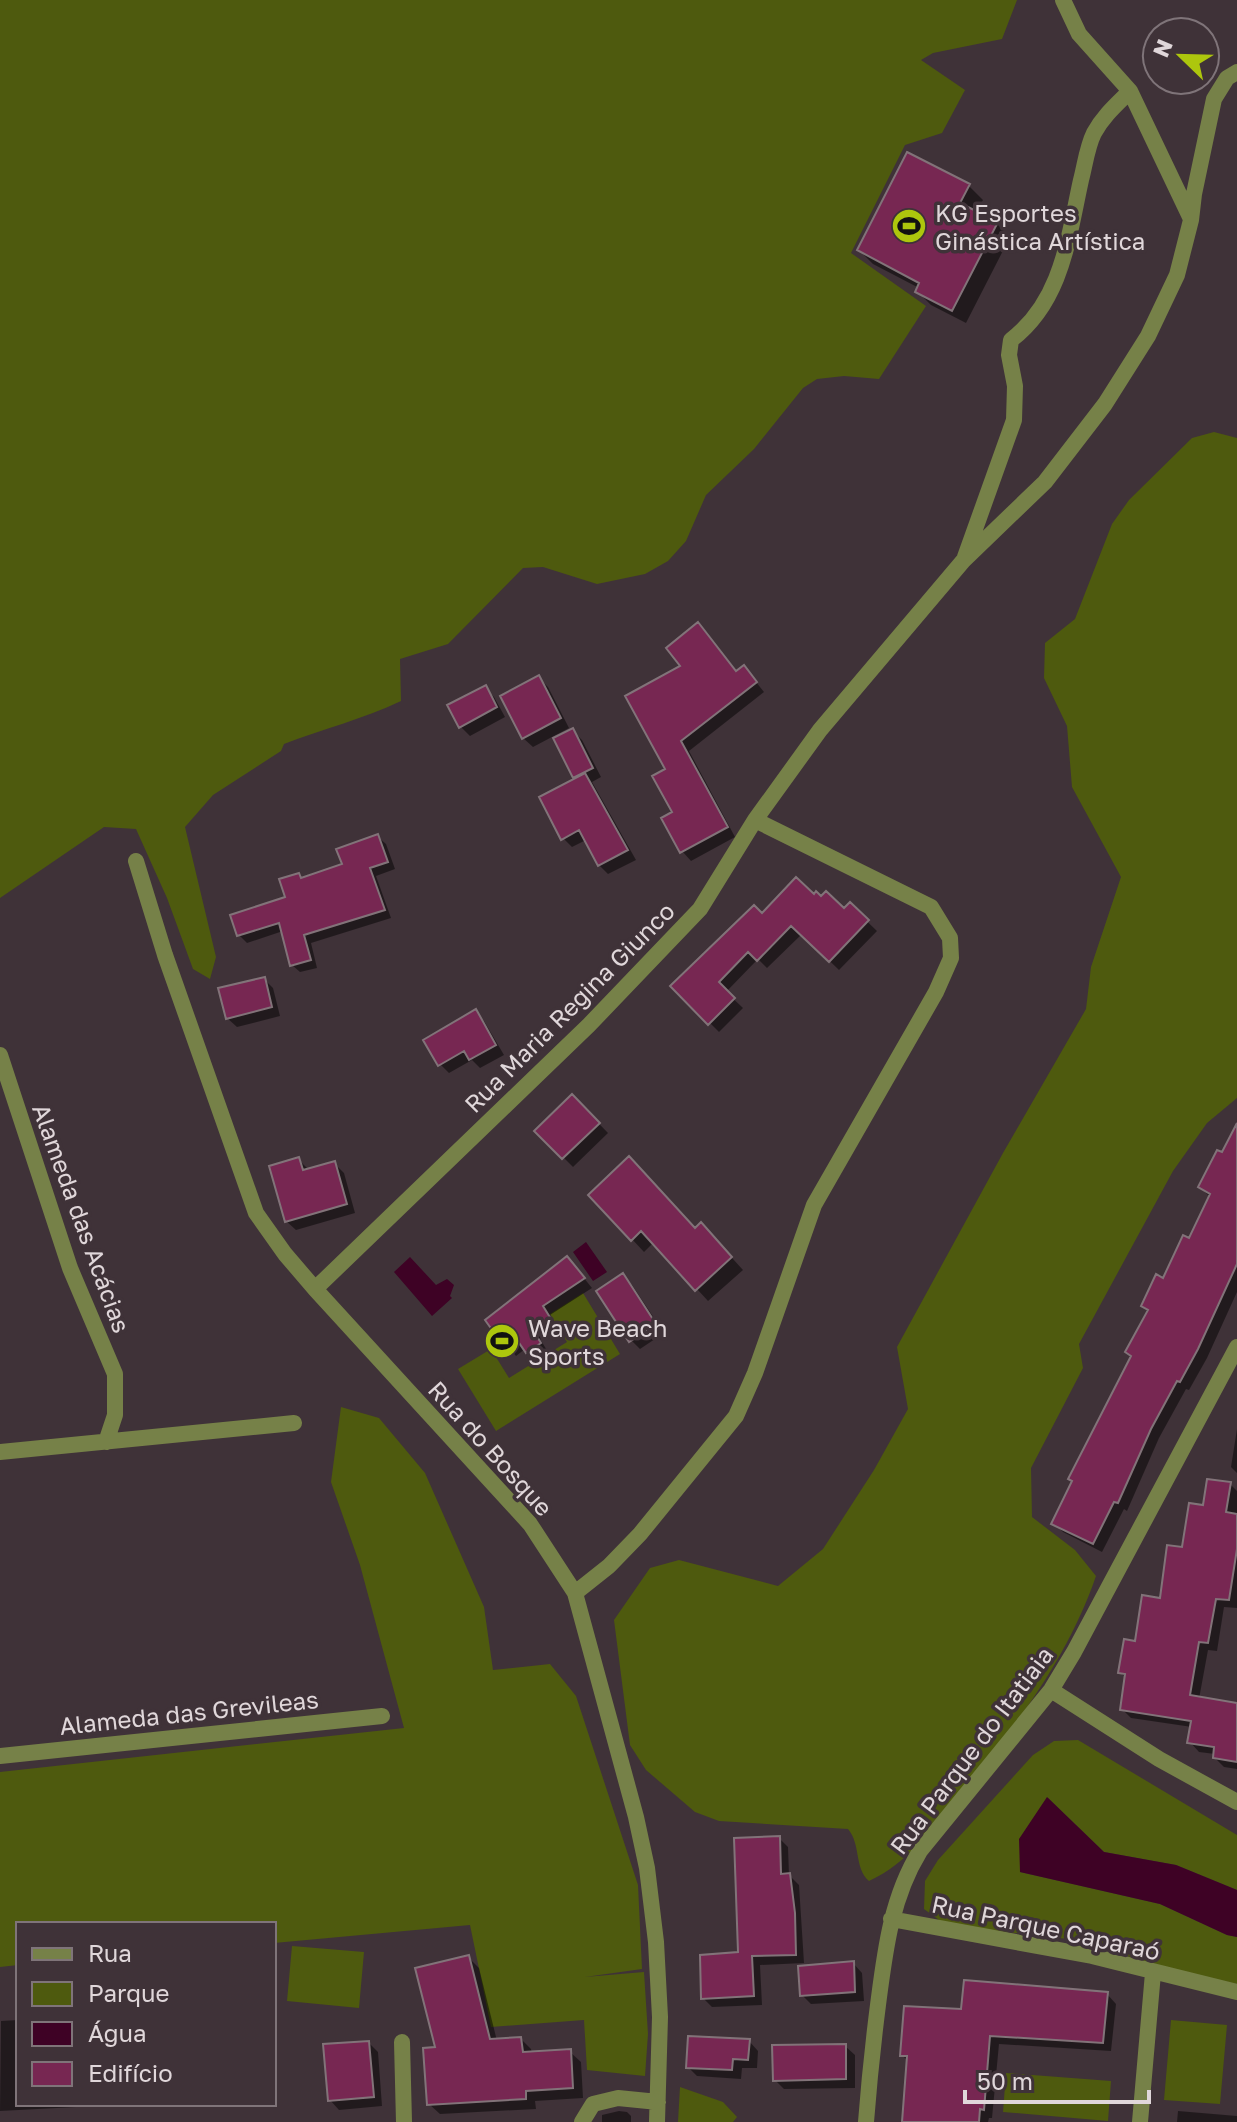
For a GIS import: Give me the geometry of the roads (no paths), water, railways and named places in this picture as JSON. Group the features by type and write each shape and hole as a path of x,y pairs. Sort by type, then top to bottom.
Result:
{"street":[{"path":"1063,0 1079,34 1130,91 1191,220"},
{"path":"963,561 1045,482 1105,404 1148,336 1177,275 1214,99 1227,78 1237,72"},
{"path":"963,561 1014,420 1015,386 1009,355 1011,340 1029,326 1052,293 1093,134 1130,91"},
{"name":"Rua Maria Regina Giunco","path":"315,1289 646,968 700,909 755,820 820,730 963,561"},
{"path":"575,1593 609,1566 640,1534 736,1416 755,1373 814,1205 936,992 951,958 950,938 931,907 755,820"},
{"name":"Rua do Bosque","path":"136,861 165,955 256,1213 315,1289 530,1524 575,1593 647,1868 656,1942 660,2017 657,2122"},
{"name":"Alameda das Acácias","path":"0,1055 70,1268 115,1374 115,1415 106,1442"},
{"name":"Rua Parque do Itatiaia","path":"866,2122 880,1988 891,1919 909,1869 920,1851 1051,1690 1237,1347"},
{"path":"0,1452 294,1423"},
{"path":"1051,1690 1159,1759 1237,1802"},
{"name":"Alameda das Grevileas","path":"0,1756 382,1716"},
{"name":"Rua Parque Caparaó","path":"891,1919 1092,1956 1237,1992"},
{"path":"1140,2122 1153,1973"},
{"path":"402,2042 404,2122"},
{"path":"582,2122 593,2104 618,2098 658,2102"}],"water":[{"path":"586,1242 607,1272 593,1281 573,1252"},
{"path":"410,1257 436,1285 447,1279 454,1285 452,1298 432,1316 394,1272"},
{"path":"1047,1797 1104,1852 1176,1865 1237,1890 1237,1937 1160,1904 1020,1872 1019,1839"}],"place":[{"name":"KG Esportes Ginástica Artística","path":"909,226"},
{"name":"Wave Beach Sports","path":"502,1341"}]}
